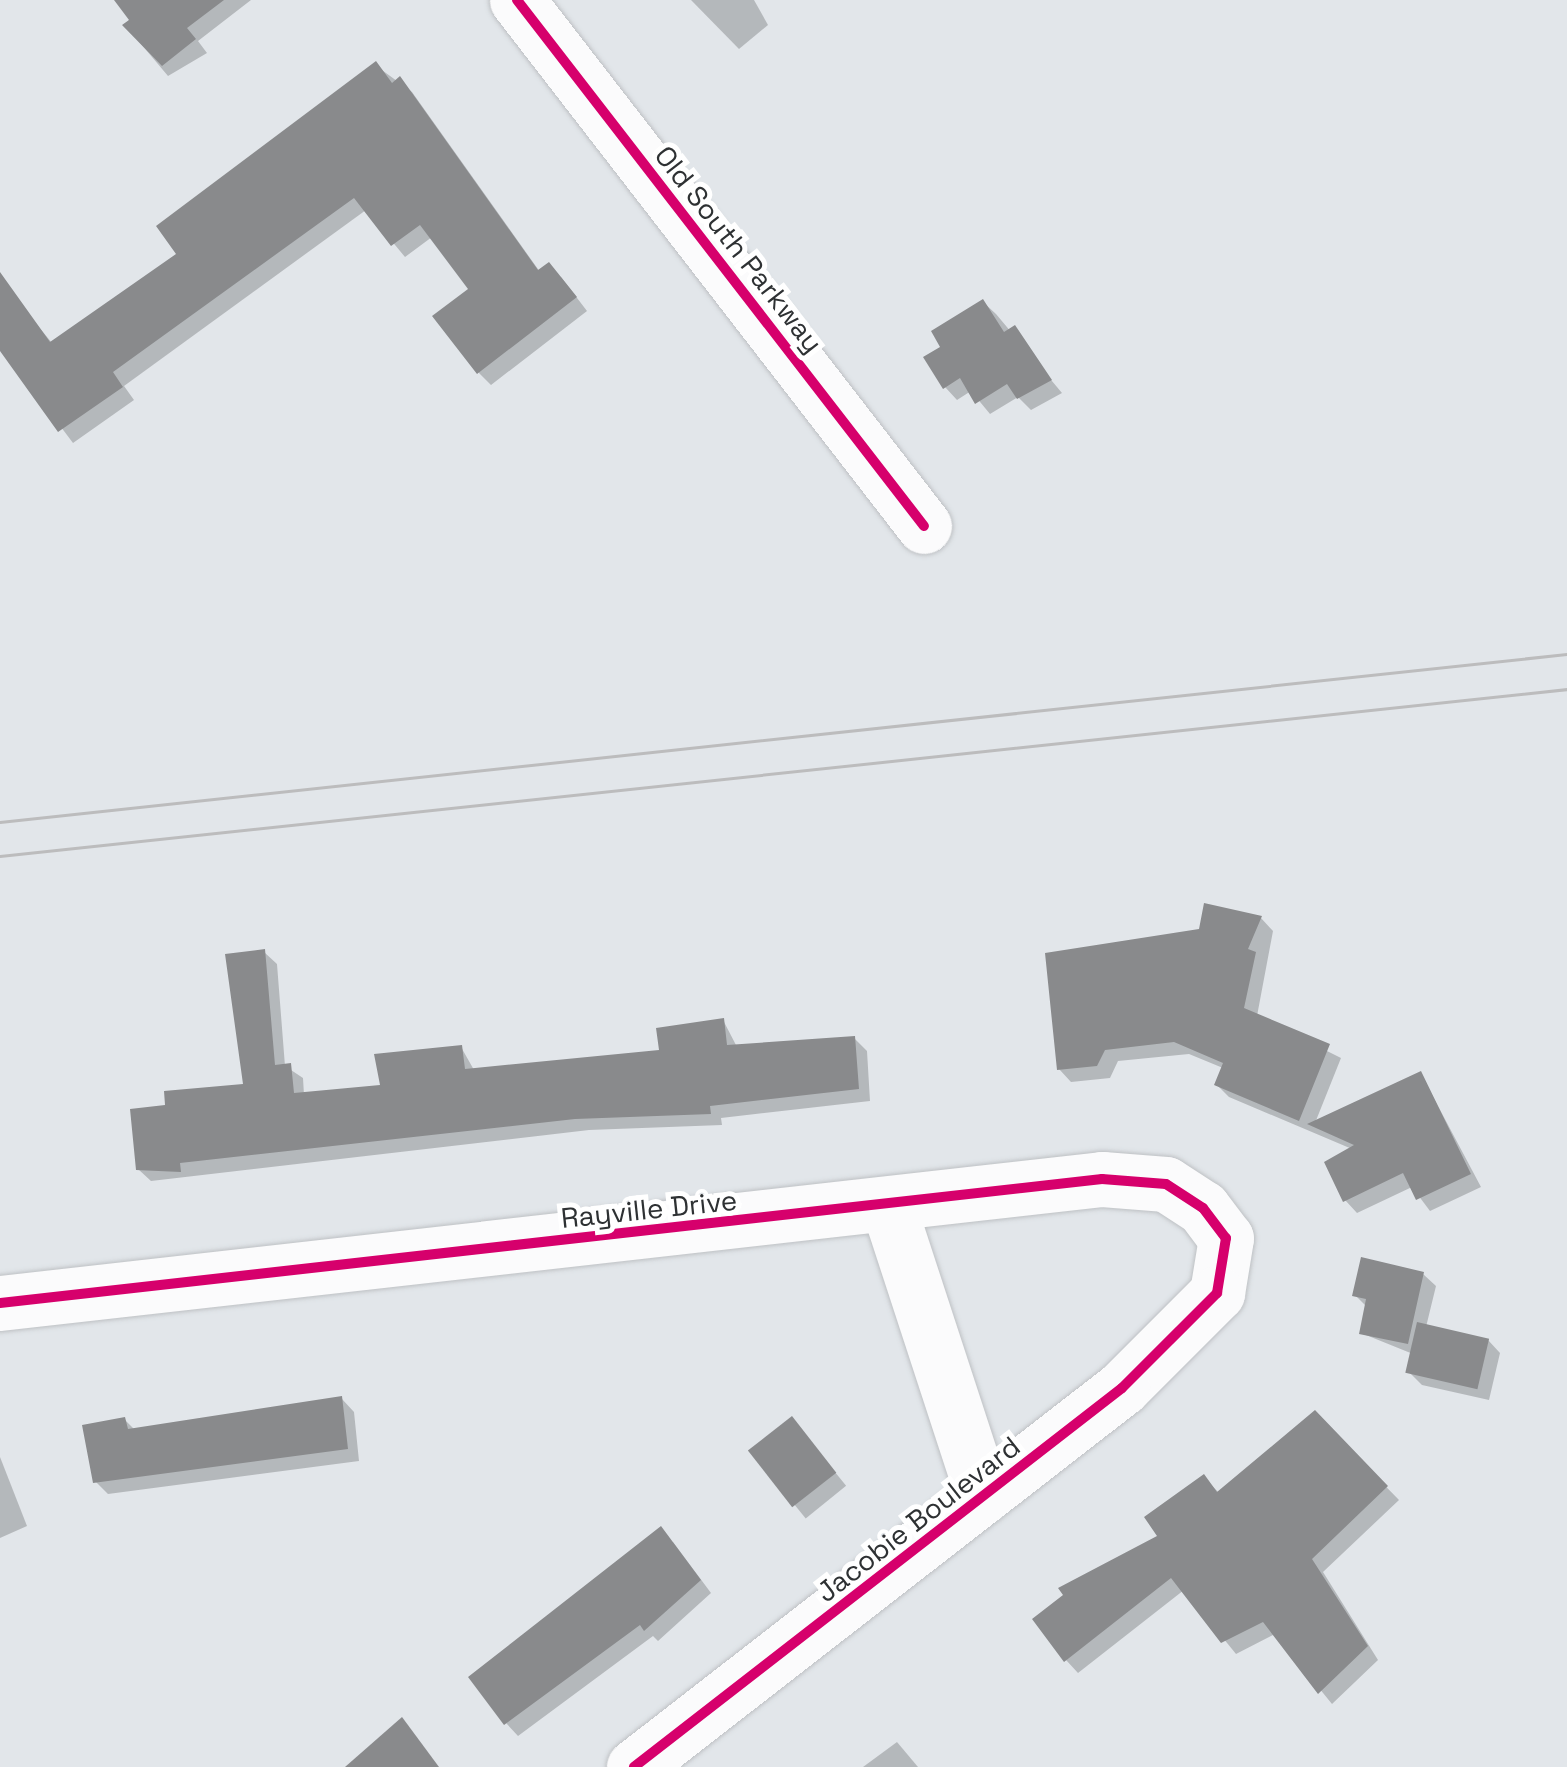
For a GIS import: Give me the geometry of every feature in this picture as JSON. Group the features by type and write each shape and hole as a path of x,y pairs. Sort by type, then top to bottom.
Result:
{"street":[{"name":"Old South Parkway","path":"517,0 924,526"},
{"name":"Rayville Drive","path":"0,1303 1102,1179 1166,1184 1203,1208 1226,1238 1217,1293"},
{"path":"888,1205 983,1496"},
{"name":"Jacobie Boulevard","path":"634,1767 1122,1388 1217,1293"}],"building":[{"path":"114,0 224,0 187,28 196,39 162,66 122,25 129,20"},
{"path":"376,61 392,83 400,76 538,270 549,262 577,297 477,374 432,316 468,289 420,225 391,246 354,198 113,372 123,387 58,432 0,351 0,272 50,342 176,254 156,226"},
{"path":"983,299 1004,332 1015,325 1052,380 1017,399 1007,384 975,404 960,378 943,389 923,357 940,347 931,331"},
{"path":"1204,903 1262,916 1248,949 1256,952 1244,1008 1330,1044 1299,1121 1214,1085 1223,1063 1174,1042 1105,1050 1097,1066 1057,1070 1045,953 1199,929"},
{"path":"265,949 275,1065 291,1063 294,1093 380,1085 374,1054 462,1045 465,1069 659,1050 656,1028 724,1018 727,1045 855,1036 859,1089 710,1106 711,1114 575,1119 180,1163 181,1172 136,1170 130,1109 165,1105 164,1091 243,1084 225,954"},
{"path":"1421,1071 1471,1174 1416,1200 1403,1173 1343,1202 1324,1162 1354,1145 1307,1124"},
{"path":"1361,1257 1424,1272 1408,1344 1359,1334 1366,1299 1352,1296"},
{"path":"1417,1322 1489,1339 1477,1389 1405,1373"},
{"path":"342,1396 348,1449 93,1483 82,1425 125,1417 128,1429"},
{"path":"1315,1410 1388,1486 1312,1559 1368,1646 1318,1694 1263,1622 1221,1643 1171,1578 1064,1662 1032,1619 1063,1595 1058,1588 1157,1536 1144,1517 1204,1474 1217,1492"},
{"path":"792,1416 836,1473 792,1507 748,1450"},
{"path":"661,1526 701,1580 644,1631 640,1625 504,1725 468,1677"},
{"path":"402,1717 439,1767 345,1767"}],"tram line":[{"path":"0,822 1567,654"},
{"path":"0,856 1567,689"}],"cycle path":[{"path":"517,0 924,526"},
{"path":"0,1303 1102,1179 1166,1184 1203,1208 1226,1238 1217,1293 1122,1388 634,1767"}]}
